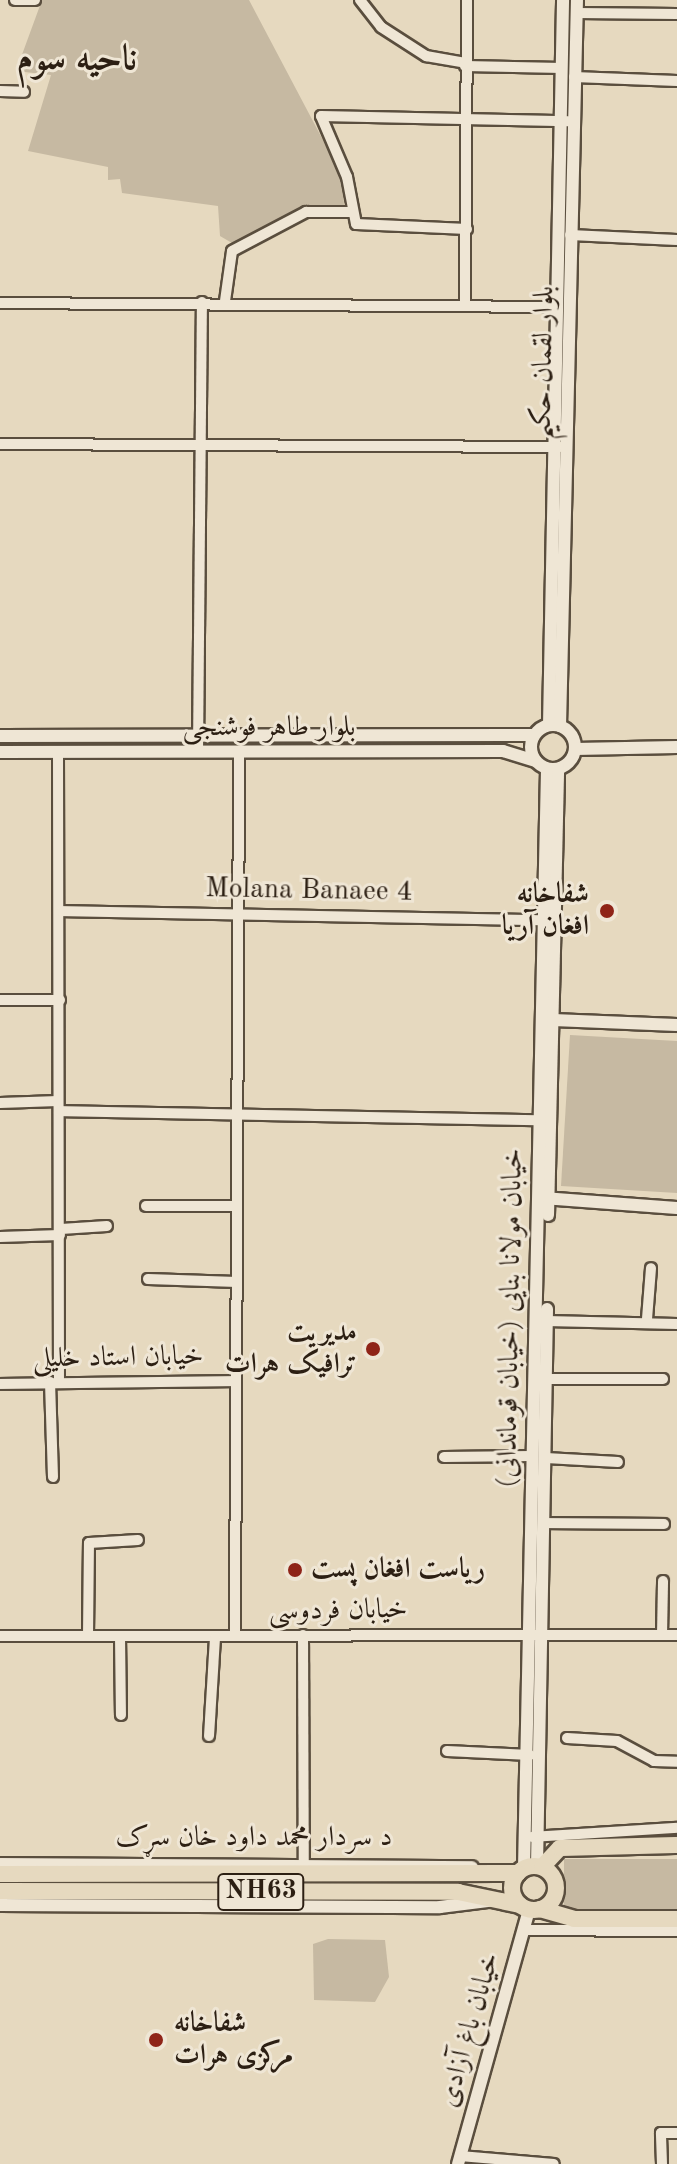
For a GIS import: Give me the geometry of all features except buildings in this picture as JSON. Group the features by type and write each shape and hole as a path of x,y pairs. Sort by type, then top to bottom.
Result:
{"highway":[{"path":"526,1869 556,1885 524,1905 512,1889 526,1869 560,1848 677,1845"},
{"name":"د سردار محمد داود خان سړک","path":"0,1874 126,1890 304,1869 526,1869"},
{"name":"د سردار محمد داود خان سړک","path":"0,1891 126,1890 524,1905"},
{"name":"NH63","path":"524,1905 574,1919 677,1919"}],"street":[{"path":"15,0 35,0"},
{"path":"360,0 381,27 426,56 465,64 562,68"},
{"path":"465,301 467,0"},
{"name":"بلوار لقمان حکیم","path":"555,726 560,447 570,235 567,121 562,68 563,0"},
{"path":"577,6 677,14"},
{"name":"بلوار لقمان حکیم","path":"560,447 558,307 567,121 574,77 577,6"},
{"path":"574,77 677,81"},
{"path":"0,91 24,92"},
{"path":"467,229 356,224 351,212 347,177 321,122 325,113 464,120 567,121"},
{"path":"225,301 232,251 306,212 351,212"},
{"path":"570,235 677,240"},
{"path":"0,303 465,301 558,307"},
{"path":"198,752 202,302"},
{"path":"0,444 560,447"},
{"path":"535,761 534,735 555,726 575,749"},
{"name":"بلوار طاهر فوشنجی","path":"0,736 534,735"},
{"path":"553,769 575,749 677,747"},
{"name":"بلوار طاهر فوشنجی","path":"0,752 519,751 553,769"},
{"path":"53,1477 60,1232 62,911 58,752"},
{"path":"235,1636 239,752"},
{"name":"خیابان مولانا بنایی (خیابان قوماندانی)","path":"526,1869 538,1835 531,1456 544,1198 553,769"},
{"name":"Molana Banaee 4","path":"62,911 549,920"},
{"name":"خیابان مولانا بنایی (خیابان قوماندانی)","path":"546,1120 553,1020 549,920"},
{"path":"0,1000 60,1000"},
{"path":"553,1020 677,1025"},
{"path":"0,1103 238,1116 546,1120"},
{"path":"544,1198 677,1208"},
{"name":"خیابان مولانا بنایی (خیابان قوماندانی)","path":"526,1869 546,1458 544,1198"},
{"path":"146,1206 237,1206"},
{"path":"0,1237 107,1226"},
{"path":"647,1319 651,1268"},
{"path":"148,1279 237,1282"},
{"path":"546,1321 647,1319 677,1324"},
{"path":"546,1379 663,1379"},
{"name":"خیابان استاد خلیلی","path":"0,1384 236,1381"},
{"path":"444,1457 531,1456"},
{"path":"546,1458 618,1462"},
{"path":"543,1523 664,1524"},
{"path":"88,1636 89,1543 138,1540"},
{"path":"662,1635 663,1581"},
{"path":"303,1635 304,1869"},
{"name":"خیابان فردوسی","path":"0,1636 677,1635"},
{"path":"120,1636 121,1715"},
{"path":"209,1736 215,1637"},
{"path":"567,1738 617,1741 654,1761 677,1762"},
{"path":"447,1751 530,1755"},
{"path":"525,1841 538,1835 677,1828"},
{"name":"د سردار محمد داود خان سړک","path":"0,1864 304,1869"},
{"path":"0,1905 126,1890"},
{"name":"خیابان باغ آزادی","path":"459,2160 523,1930 524,1905"},
{"path":"523,1930 677,1931"},
{"path":"662,2164 661,2133 677,2133"},
{"path":"459,2160 554,2164"}],"shaded area":[{"path":"42,0 249,0 343,178 344,207 301,209 232,243 220,236 218,206 122,193 120,179 108,180 108,167 28,151 51,75 16,71"},
{"path":"570,1035 677,1041 677,1193 561,1186"},
{"path":"564,1859 677,1859 677,1910 564,1910"},
{"path":"328,1939 385,1940 389,1977 375,2002 314,2000 313,1944"}],"place":[{"name":"شفاخانه افغان آریا","path":"607,911"},
{"name":"مدیریت ترافیک هرات","path":"373,1349"},
{"name":"ریاست افغان پست","path":"295,1570"},
{"name":"شفاخانه مرکزی هرات","path":"156,2040"}],"district":[{"name":"ناحیه سوم","path":"77,61"}]}
